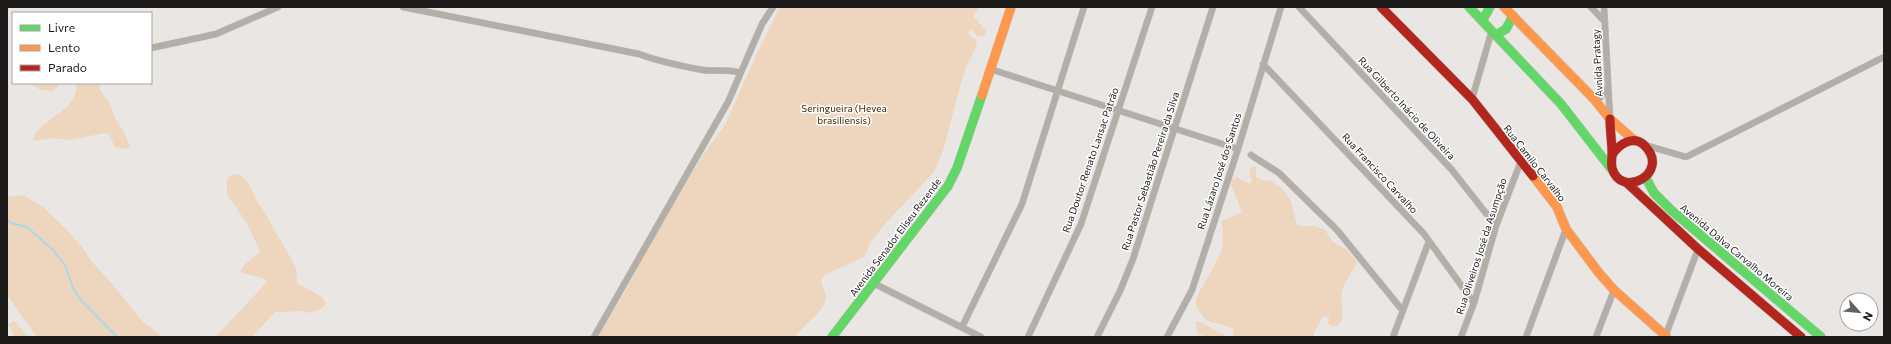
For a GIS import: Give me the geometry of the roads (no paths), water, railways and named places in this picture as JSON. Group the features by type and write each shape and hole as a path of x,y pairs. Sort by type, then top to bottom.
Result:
{"street":[{"path":"152,48 216,34 278,7"},
{"path":"403,7 639,54 673,65 703,70 733,70 740,73"},
{"path":"594,337 728,102 762,24 774,7"},
{"name":"Avenida Senador Eliseu Rezende","path":"836,336 948,186 957,168 1011,7"},
{"path":"962,327 1022,204 1084,7"},
{"name":"Rua Doutor Renato Lansac Patrão","path":"1028,337 1081,224 1152,7"},
{"name":"Rua Pastor Sebastião Pereira da Silva","path":"1097,337 1120,291 1133,259 1213,7"},
{"name":"Rua Lázaro José dos Santos","path":"1167,337 1192,290 1238,149 1281,7"},
{"name":"Rua Gilberto Inácio de Oliveira","path":"1299,7 1452,170 1496,226"},
{"name":"Rua Camilo Carvalho","path":"1381,7 1472,99 1557,207 1566,229 1599,273 1614,290 1665,337"},
{"path":"1469,7 1561,104 1619,179 1627,183 1640,181 1646,178 1651,170 1653,161 1650,152 1644,145"},
{"path":"1482,21 1490,7"},
{"path":"1504,7 1594,99 1610,119 1635,141 1686,157 1884,57"},
{"path":"1591,7 1605,22"},
{"name":"Avnida Pratagy","path":"1604,7 1610,119"},
{"path":"1494,32 1506,29 1513,16"},
{"path":"1472,99 1494,32"},
{"name":"Rua Francisco Carvalho","path":"1263,64 1428,241 1474,304"},
{"path":"990,69 1238,149"},
{"path":"1594,99 1601,97 1608,87"},
{"path":"1610,119 1611,163 1613,171"},
{"path":"1612,155 1621,144 1635,141"},
{"path":"1251,155 1279,173 1337,230 1403,311"},
{"name":"Rua Oliveiros José da Asumpção","path":"1461,337 1474,304 1496,226 1521,161"},
{"name":"Avenida Dalva Carvalho Moreira","path":"1646,178 1654,193 1671,210 1821,337"},
{"name":"Avenida Dalva Carvalho Moreira","path":"1627,183 1698,249 1801,337"},
{"path":"1526,337 1566,229"},
{"path":"1393,337 1428,241"},
{"path":"1665,337 1698,249"},
{"path":"875,284 981,337"},
{"path":"1596,337 1614,290"}],"waterway":[{"path":"7,220 11,223 27,227 53,250 65,265 73,288 80,299 117,337"}],"park label":[{"name":"Seringueira (Hevea brasiliensis)","path":"844,114"}]}
